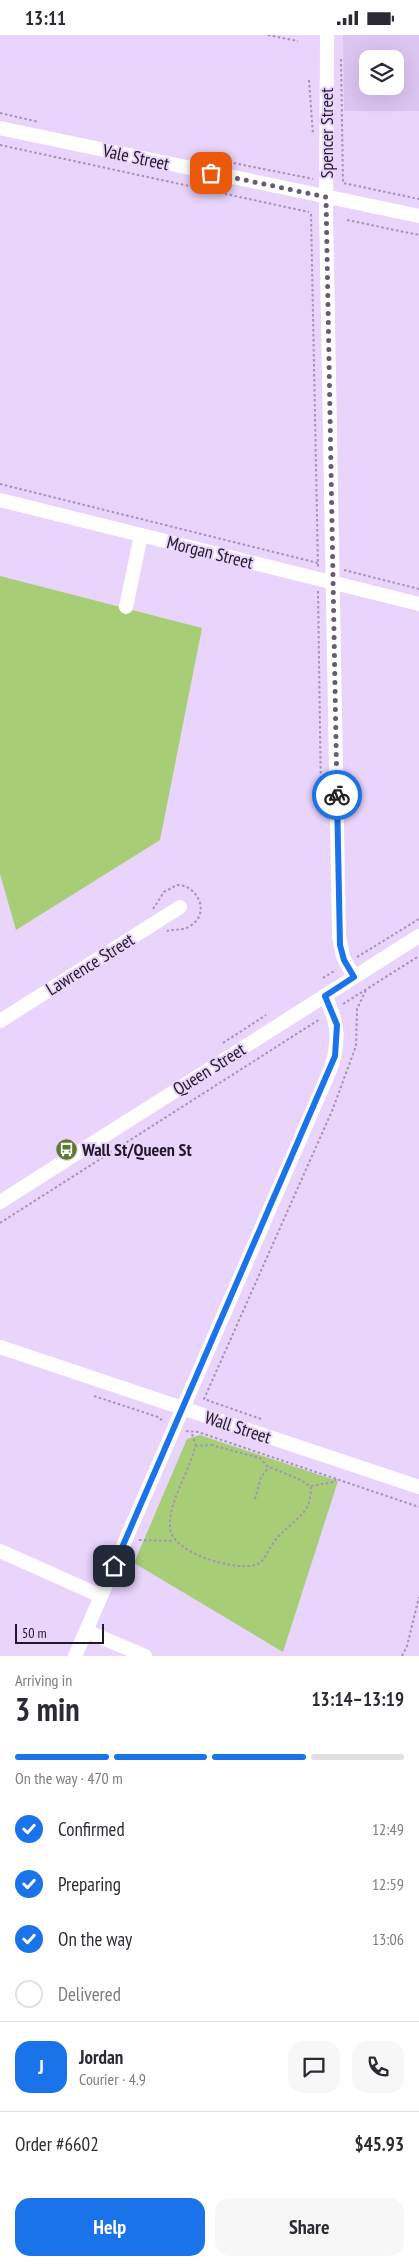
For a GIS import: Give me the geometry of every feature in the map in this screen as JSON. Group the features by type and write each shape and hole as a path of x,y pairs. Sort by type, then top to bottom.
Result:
{"street":[{"name":"Spencer Street","path":"327,35 326,197 339,936 346,964 354,977"},
{"name":"Vale Street","path":"0,128 419,216"},
{"name":"Morgan Street","path":"0,500 419,605"},
{"path":"126,607 141,535"},
{"name":"Lawrence Street","path":"0,1021 180,907"},
{"name":"Queen Street","path":"0,1202 419,936"},
{"path":"75,1656 333,1062 337,1047 338,1029 333,1011 325,996"},
{"name":"Wall Street","path":"0,1347 419,1487"},
{"path":"0,1551 101,1596"},
{"path":"86,1631 145,1656"}],"path":[{"path":"268,35 298,41"},
{"path":"341,51 343,183 419,199"},
{"path":"309,79 313,139"},
{"path":"0,145 310,213 321,797"},
{"path":"347,220 419,235"},
{"path":"0,484 419,589"},
{"path":"323,978 419,919"},
{"path":"0,1223 419,956"},
{"path":"204,1399 332,1111 356,1046 357,1009 366,990"},
{"path":"223,1043 266,1015"},
{"path":"94,1396 158,1417 175,1427 192,1433 198,1433 419,1507"},
{"path":"175,1541 170,1527 172,1509 196,1446 192,1433"},
{"path":"196,1446 208,1444 260,1458 269,1467 311,1486 334,1482 336,1479"},
{"path":"255,1499 261,1477 269,1467"},
{"path":"127,1536 142,1541 175,1541 192,1552 212,1561 234,1565 256,1565 263,1560 276,1539 305,1510 310,1497 311,1486"},
{"path":"402,1656 407,1646 419,1597"}],"shaded area":[{"path":"343,35 419,35 419,111 344,111"}],"green space":[{"path":"0,576 202,628 160,840 16,930 0,874"},
{"path":"200,1435 338,1481 283,1652 134,1563 187,1439"}],"way so far":[{"path":"211,173 326,197 337,795"}],"place":[{"name":"Wall St/Queen St","path":"66,1149"}],"route":[{"path":"114,1566 335,1056 337,1047 336,1019 325,996 354,977 344,960 339,936 337,795"}]}
